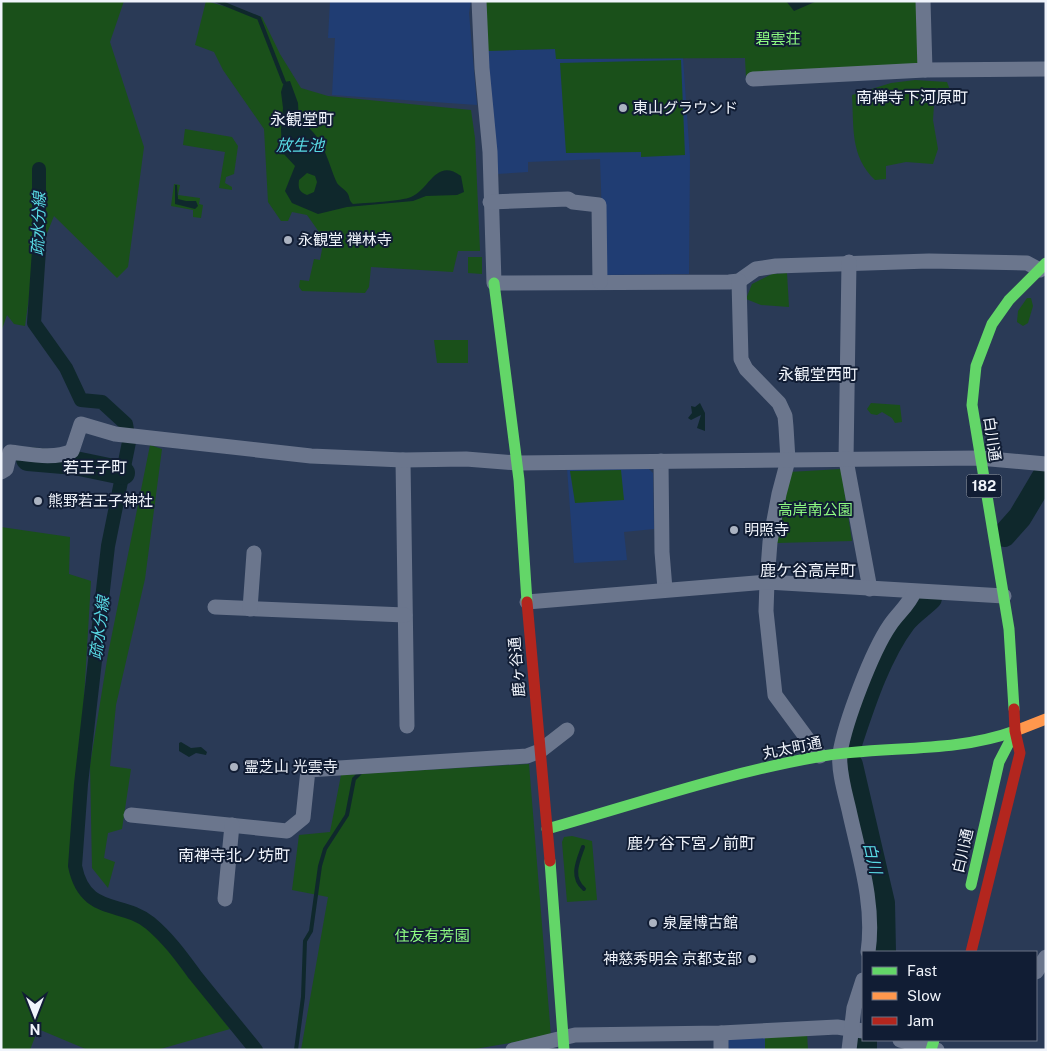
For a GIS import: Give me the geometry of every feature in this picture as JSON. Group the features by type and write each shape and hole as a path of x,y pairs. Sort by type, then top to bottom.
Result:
{"street":[{"path":"479,1 482,68 490,152 490,202 494,283 739,281 756,269 849,262 929,260 1027,263 1043,267"},
{"path":"923,1 925,70"},
{"path":"754,78 925,70 1046,69"},
{"path":"490,202 568,199 573,202 598,205 600,282"},
{"path":"849,262 846,460 870,589"},
{"name":"白川通","path":"971,951 1020,753 1015,731 1009,629 979,458 972,405 976,366 992,324 1010,300 1043,267"},
{"path":"739,281 740,359 746,369 779,403 785,416 788,460 778,494 770,542 767,582 766,611 775,695 820,756"},
{"name":"鹿ヶ谷通","path":"494,283 517,463 564,1043"},
{"path":"1,472 6,469 10,452 49,456 64,455 72,451 81,424 129,435 311,456 403,460 466,459 517,463 979,458 1046,464"},
{"path":"403,460 407,726"},
{"path":"661,461 662,552 665,589"},
{"path":"250,608 254,553"},
{"path":"527,602 767,582 1004,596"},
{"path":"868,951 871,933 868,896 844,789 840,755 848,724 879,645 890,625 911,600 914,592"},
{"path":"215,607 405,615"},
{"name":"丸太町通","path":"547,829 778,764 820,756 988,741 1046,719"},
{"path":"131,815 287,831 303,818 308,770 527,756 540,751 567,730"},
{"name":"白川通","path":"968,895 999,762 1015,731"},
{"path":"225,900 232,825"},
{"path":"1037,970 1046,957"},
{"path":"849,1050 857,1030 854,1008 862,983"},
{"path":"513,1050 564,1043 721,1033 837,1027 857,1030"},
{"path":"721,1033 722,1050"},
{"path":"905,1041 938,1047"}],"shaded area":[{"path":"330,1 471,1 469,13 477,105 332,95 335,38 328,38"},
{"path":"556,49 557,59 683,58 690,158 689,274 604,275 600,159 528,162 528,172 496,174 486,51"},
{"path":"647,467 653,473 654,529 624,532 627,560 574,563 567,468"},
{"path":"765,1035 765,1050 729,1050 728,1041 732,1037"}],"green space":[{"path":"1,1 124,1 110,42 144,147 128,267 117,278 54,216 33,268 25,326 14,324 7,315 1,332"},
{"path":"206,1 262,17 280,54 301,88 328,96 471,110 475,138 480,251 458,251 453,272 371,267 369,287 365,293 302,291 299,287 300,280 309,281 314,259 320,260 324,239 307,215 292,212 288,221 281,221 268,202 264,129 223,70 214,52 195,45"},
{"name":"碧雲荘","path":"483,1 920,1 924,69 746,78 745,58 556,59 555,49 486,51"},
{"name":"東山グラウンド","path":"681,60 685,155 641,157 641,152 566,153 560,63"},
{"path":"915,80 947,82 951,93 945,101 934,105 933,120 938,149 933,164 906,162 886,166 886,179 875,180 867,171 857,151 852,95 891,83"},
{"path":"185,129 232,137 238,146 234,174 226,177 225,183 232,187 232,190 219,188 225,152 183,145"},
{"path":"174,184 180,185 178,195 200,198 199,204 203,205 201,218 193,217 193,210 171,206"},
{"path":"468,257 482,257 482,274 468,273"},
{"path":"787,273 789,307 761,305 746,299 752,284 772,274"},
{"path":"1027,298 1031,298 1033,306 1028,323 1023,326 1017,322 1018,311"},
{"path":"434,340 468,340 468,363 437,363"},
{"path":"871,403 900,405 902,422 895,423 892,418 882,412 877,415 871,414 867,409"},
{"path":"150,445 162,449 145,579 116,705 110,766 131,769 122,829 108,833 104,858 115,862 108,888 92,868 90,765 108,654"},
{"name":"高岸南公園","path":"841,469 852,541 777,543 789,472"},
{"path":"621,470 624,500 575,503 570,471"},
{"path":"1,527 70,537 69,574 91,581 73,882 153,931 230,1029 157,1050 88,1050 38,1029 30,1050 1,1050"},
{"name":"住友有芳園","path":"529,764 551,1036 469,1050 301,1050 328,897 292,890 299,835 330,832 341,775"},
{"path":"572,836 592,841 597,900 567,902 562,842 564,837"},
{"path":"807,1033 808,1050 765,1050 765,1035"}],"water":[{"path":"786,1 817,1 794,11"},
{"name":"放生池","path":"290,81 298,103 299,122 314,133 319,140 337,183 347,192 353,204 392,201 411,197 439,172 445,170 452,171 461,176 464,192 457,195 426,196 413,201 347,207 318,214 292,203 285,191 295,166 282,152 281,129 283,108 281,92 284,82","holes":["307,173 315,176 317,182 314,192 307,195 302,193 299,187 299,180"]},
{"path":"175,185 177,185 178,199 196,201 198,206 195,209 175,204"},
{"path":"700,403 705,413 705,431 697,428 701,415 691,420 688,418 692,413 691,406 695,407"},
{"path":"181,742 191,748 201,747 207,752 206,755 196,753 189,757 179,751 179,743"}],"waterway":[{"path":"217,1 259,18 284,82"},
{"name":"疏水分線","path":"39,169 39,250 34,323 66,368 81,400 102,402 126,424 129,442 108,546 81,784 75,866 80,882 87,893 106,905 139,916 163,935 256,1050"},
{"path":"28,459 75,463 123,473"},
{"name":"白川","path":"1004,535 1020,517 1046,473"},
{"name":"白川","path":"850,744 872,681 895,635 904,622 930,598"},
{"name":"白川","path":"851,765 883,903 884,951"},
{"path":"296,1050 303,997 305,941 311,931 320,866 325,849 347,815 354,779 361,772"},
{"path":"583,847 577,863 576,874 584,889"},
{"name":"白川","path":"865,1041 865,1050"}],"traffic: fast":[{"path":"1014,709 1009,629 972,405 976,366 992,324 1009,300 1046,263"},
{"path":"494,283 519,480 527,602"},
{"path":"547,829 749,771 842,753 967,743 1015,731"},
{"path":"971,885 999,762 1015,731"},
{"path":"550,861 564,1050"},
{"path":"931,1050 934,1041"}],"traffic: slow":[{"path":"1015,731 1046,719"}],"traffic: jam":[{"path":"527,602 550,861"},
{"path":"971,951 1020,753 1015,731 1014,709"}],"place":[{"name":"東山グラウンド","path":"623,108"},
{"name":"永観堂 禅林寺","path":"288,240"},
{"name":"熊野若王子神社","path":"38,501"},
{"name":"明照寺","path":"734,530"},
{"name":"霊芝山 光雲寺","path":"234,767"},
{"name":"泉屋博古館","path":"653,923"},
{"name":"神慈秀明会 京都支部","path":"752,959"}],"district":[{"name":"南禅寺下河原町","path":"912,97"},
{"name":"永観堂町","path":"302,119"},
{"name":"永観堂西町","path":"818,374"},
{"name":"若王子町","path":"95,467"},
{"name":"鹿ケ谷高岸町","path":"808,570"},
{"name":"鹿ケ谷下宮ノ前町","path":"691,843"},
{"name":"南禅寺北ノ坊町","path":"234,855"}]}
